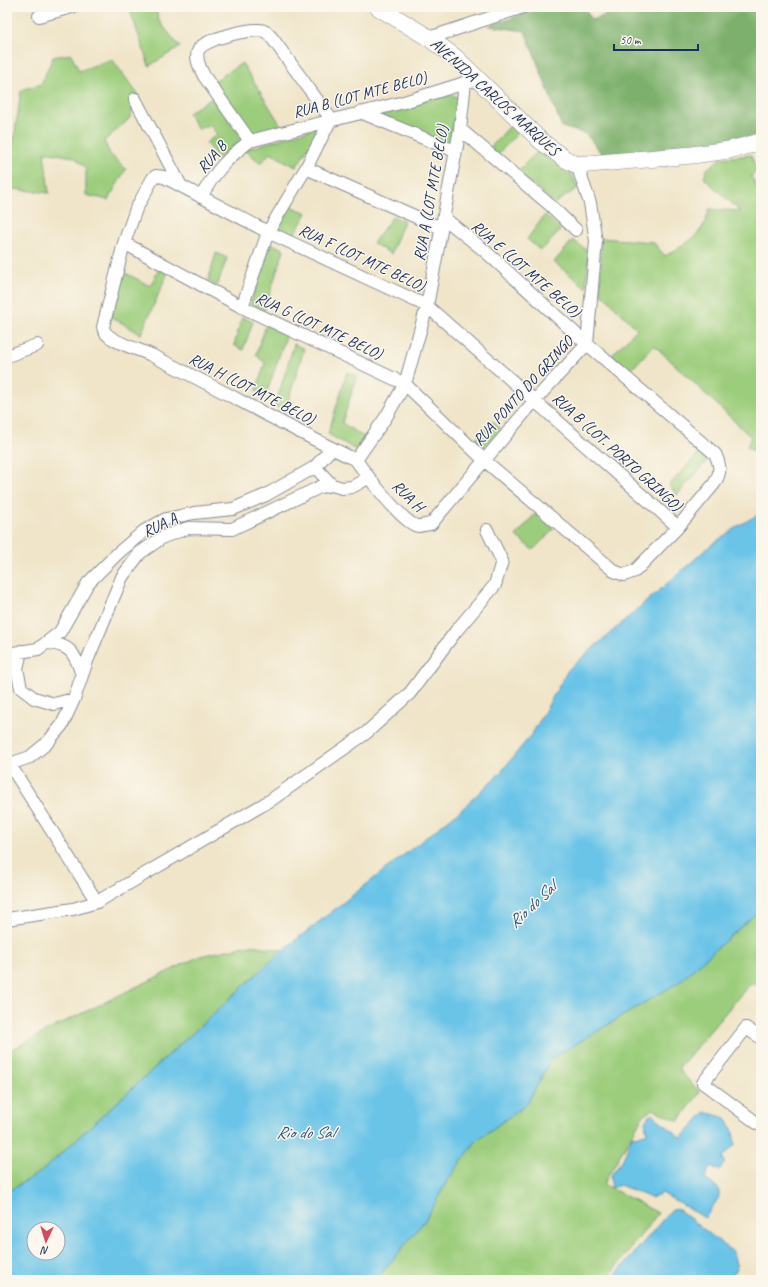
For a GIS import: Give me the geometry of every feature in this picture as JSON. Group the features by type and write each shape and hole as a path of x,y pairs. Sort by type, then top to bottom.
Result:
{"street":[{"path":"39,16 72,7"},
{"name":"AVENIDA CARLOS MARQUES","path":"378,7 429,38 472,80 540,142 565,159 577,165 692,155 729,150 761,142"},
{"path":"429,38 523,7"},
{"path":"242,307 268,232 306,168 331,119 268,34 263,31 254,30 211,40 203,45 198,51 198,66 250,141"},
{"name":"RUA B (LOT MTE BELO)","path":"250,141 331,119 404,102 472,80"},
{"name":"RUA A (LOT MTE BELO)","path":"356,460 386,417 405,384 427,306 460,129 472,80"},
{"path":"135,99 180,184"},
{"path":"360,112 456,151"},
{"path":"460,129 550,205 576,230"},
{"name":"RUA B","path":"201,197 218,169 234,153 250,141"},
{"path":"577,165 590,203 596,241 587,344"},
{"name":"RUA E (LOT MTE BELO)","path":"306,168 443,223 485,251 587,344 709,448 715,454 720,467 718,477 714,484 678,527"},
{"name":"RUA F (LOT MTE BELO)","path":"124,242 136,209 150,183 155,176 164,177 180,184 201,197 268,232 427,306 535,400"},
{"name":"RUA G (LOT MTE BELO)","path":"124,242 242,307 405,384 484,460 614,571 621,574 629,574 639,568 678,527"},
{"name":"RUA H (LOT MTE BELO)","path":"124,242 103,324 105,333 113,339 149,354 356,460 368,478"},
{"name":"RUA PONTO DO GRINGO","path":"431,524 535,400 587,344"},
{"path":"7,356 37,345"},
{"name":"RUA B (LOT. PORTO GRINGO)","path":"535,400 678,527"},
{"name":"RUA A","path":"7,654 38,649 60,632 88,583 118,553 144,531 166,519 194,514 233,510 266,495 315,467 332,448"},
{"path":"315,467 332,485"},
{"name":"RUA A","path":"8,765 30,757 47,743 62,725 74,699 94,644 122,577 140,553 163,537 188,528 232,529 320,487 332,485 342,488 352,487 368,478"},
{"name":"RUA H","path":"368,478 405,520 417,526 431,524"},
{"path":"7,919 73,909 97,902 271,800 366,733 410,693 456,631 495,585 502,561 487,530"},
{"path":"60,632 65,647"},
{"path":"46,643 65,647 76,656 82,675"},
{"path":"76,656 94,644"},
{"path":"21,652 17,669 21,688 34,698 54,704 74,699"},
{"path":"8,765 97,902"},
{"path":"761,1038 746,1028 703,1083 761,1126"}],"green space":[{"path":"129,7 155,7 159,21 180,47 149,66"},
{"path":"545,7 584,7 592,20 629,7 761,7 761,134 708,146 605,158 586,134 562,127 525,31 489,26"},
{"path":"71,54 79,71 112,59 139,96 129,119 104,141 110,154 126,169 108,200 86,195 86,168 74,157 44,152 49,193 7,188 7,178 21,90 41,84 53,57"},
{"path":"242,63 282,127 253,137 213,82"},
{"path":"448,93 459,98 449,145 377,114"},
{"path":"212,98 244,140 218,158 206,143 217,134 210,125 198,129 188,113"},
{"path":"322,126 296,167 270,153 261,163 244,150"},
{"path":"510,126 517,134 496,156 490,148"},
{"path":"537,152 571,172 578,188 555,203 517,172"},
{"path":"751,155 757,171 751,176 761,196 761,452 759,454 747,447 751,437 654,345 630,371 612,355 637,329 600,292 601,238 653,242 665,256 687,243 699,232 707,218 709,209 740,211 704,178 707,169 721,158"},
{"path":"290,206 307,213 291,239 273,230"},
{"path":"545,215 561,230 541,251 527,239"},
{"path":"393,216 404,221 391,254 373,243"},
{"path":"573,240 589,252 586,288 554,262"},
{"path":"271,243 284,250 264,311 250,304"},
{"path":"216,253 227,258 217,286 208,281"},
{"path":"160,267 169,270 141,334 111,317 120,270 150,286"},
{"path":"242,317 253,322 243,350 234,345"},
{"path":"266,325 286,336 266,395 256,391 265,363 256,355"},
{"path":"294,344 304,349 285,411 275,406"},
{"path":"347,372 357,376 342,423 367,439 358,451 328,434"},
{"path":"493,421 501,429 480,451 472,443"},
{"path":"702,450 709,459 677,495 669,485"},
{"path":"535,514 554,529 533,550 516,536"},
{"path":"761,909 761,981 748,986 678,1069 700,1092 679,1121 653,1109 643,1116 603,1184 658,1213 606,1280 376,1280 426,1219 447,1181 477,1140 527,1104 551,1059 679,982"},
{"path":"250,945 283,950 41,1172 7,1192 7,1052 60,1024 200,956"}],"water":[{"name":"Rio do Sal","path":"761,513 761,909 679,982 551,1059 527,1104 477,1140 447,1181 426,1219 376,1280 7,1280 7,1192 41,1172 283,950 461,810 500,773 532,734 568,670 710,546 738,526"},
{"path":"705,1112 726,1118 733,1131 735,1145 723,1157 725,1163 719,1170 710,1166 705,1179 719,1189 719,1197 705,1218 662,1193 651,1198 620,1185 612,1188 610,1176 623,1159 632,1136 647,1134 645,1121 652,1114 681,1138"},
{"path":"672,1209 679,1210 733,1252 737,1269 728,1280 611,1280"}]}
